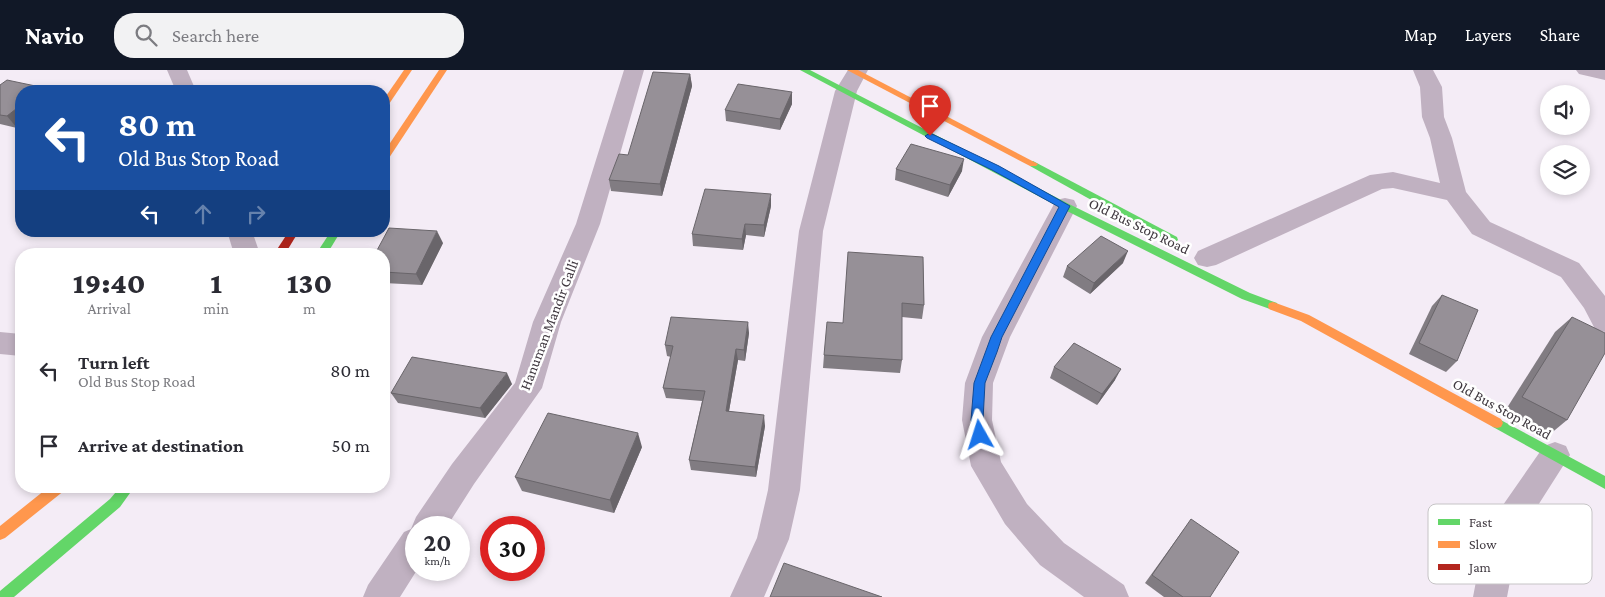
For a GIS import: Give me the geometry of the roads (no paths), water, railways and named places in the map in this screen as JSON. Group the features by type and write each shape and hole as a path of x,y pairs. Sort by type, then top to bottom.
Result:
{"street":[{"path":"178,70 184,85"},
{"path":"390,96 408,70"},
{"path":"390,150 442,70"},
{"name":"Hanuman Mandir Galli","path":"435,516 463,474 528,388 547,322 588,224 634,70"},
{"name":"Old Bus Stop Road","path":"804,70 853,76 950,119 1013,155 1181,244"},
{"path":"1423,70 1431,87 1433,117 1441,138 1455,194 1481,228 1570,270 1595,302 1605,322"},
{"path":"1586,70 1605,74"},
{"path":"747,597 773,539 784,490 811,231 853,76"},
{"name":"Old Bus Stop Road","path":"853,76 995,168 1065,206 1246,296 1305,318 1605,483"},
{"path":"995,168 1013,155"},
{"path":"1207,258 1378,181 1393,180 1455,194"},
{"path":"1065,206 996,337 980,383 977,420 986,466 1016,514 1052,554 1112,597"},
{"path":"283,248 290,237"},
{"path":"325,248 332,237"},
{"name":"Old Bus Stop Road","path":"1275,295 1305,318"},
{"path":"0,344 15,345"},
{"path":"1522,504 1555,455"},
{"path":"0,534 51,493"},
{"path":"3,597 123,493"},
{"path":"380,597 405,560"},
{"path":"1490,597 1492,584"}]}
